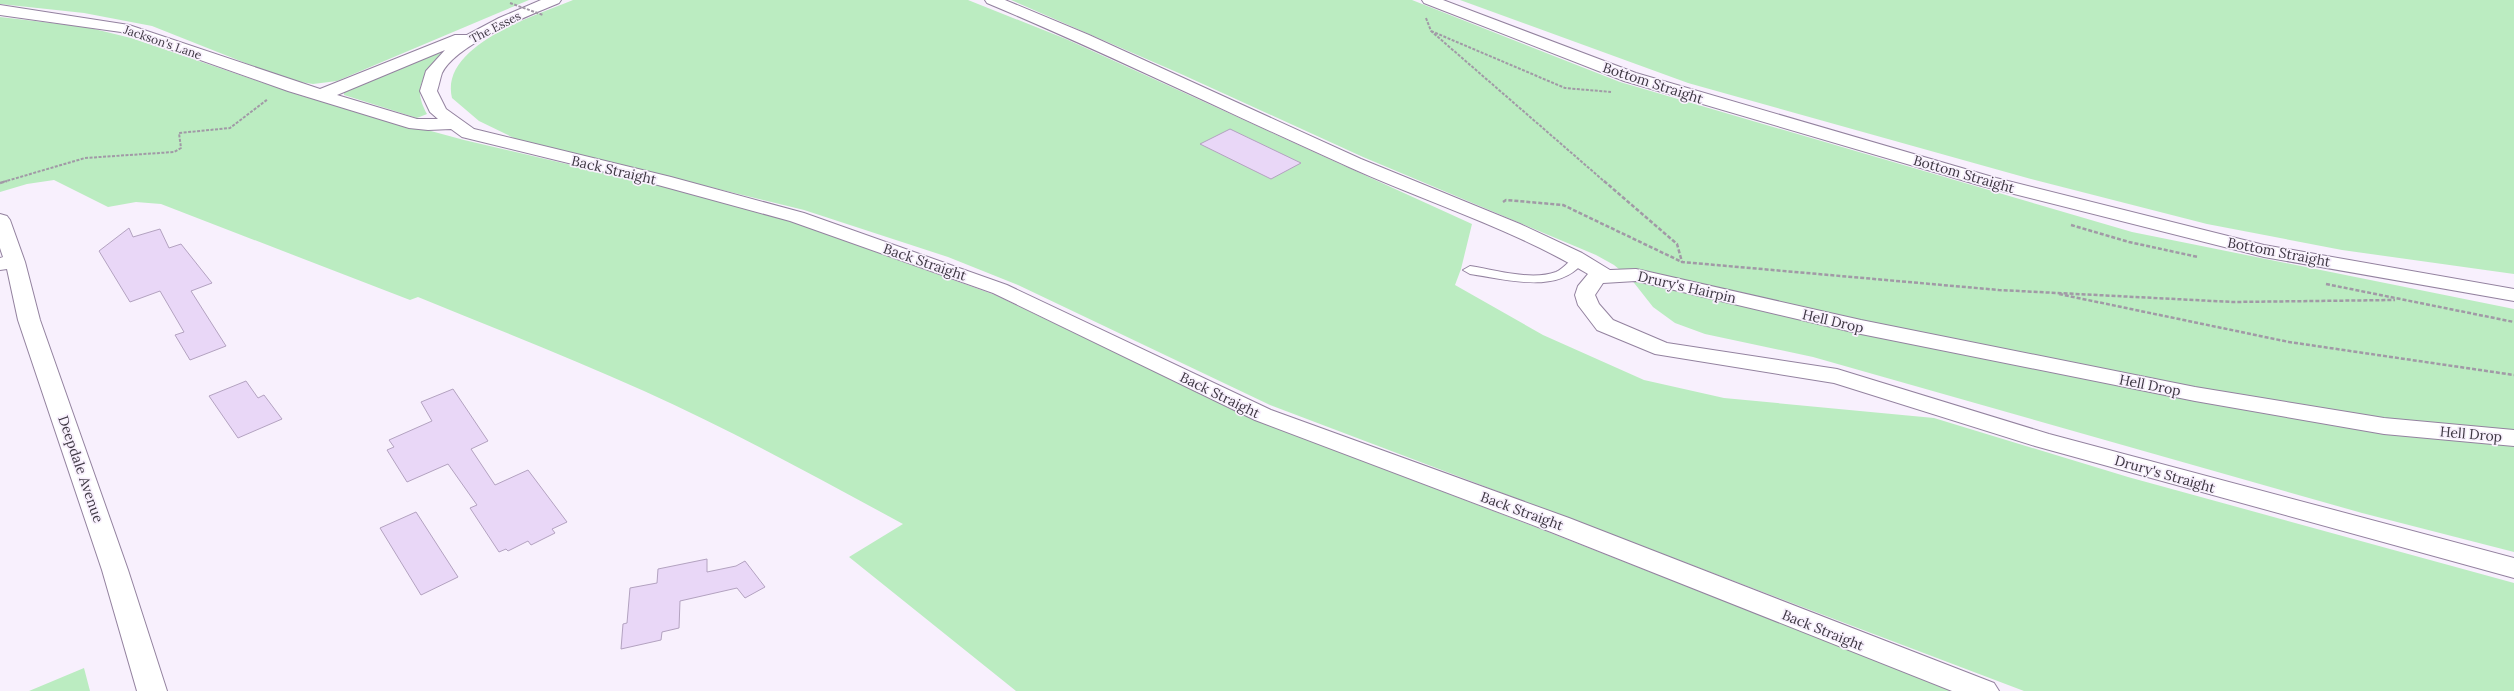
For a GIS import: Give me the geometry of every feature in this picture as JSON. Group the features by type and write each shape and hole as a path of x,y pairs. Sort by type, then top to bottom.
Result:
{"street":[{"name":"The Esses","path":"450,124 437,113 431,104 430,84 443,62 472,36 495,24 554,0"},
{"path":"992,0 1160,72 1356,163 1536,238 1579,260 1604,275"},
{"name":"Bottom Straight","path":"1426,7 1630,77 1989,182 2190,234 2264,250 2514,295"},
{"name":"Jackson's Lane","path":"0,10 124,28 322,96 421,125 450,124"},
{"path":"322,96 459,39 472,36"},
{"name":"Back Straight","path":"450,124 468,134 495,142 664,182 797,218 1000,289 1263,415 1560,525 1890,656 1984,691"},
{"path":"0,220 8,263"},
{"name":"Deepdale Avenue","path":"8,263 30,320 115,570 152,691"},
{"name":"Drury's Hairpin","path":"1604,275 1636,275 1790,311"},
{"name":"Drury's Straight","path":"1604,275 1597,277 1588,286 1585,296 1596,316 1605,325 1621,333 1663,349 1688,354 1819,372 1904,395 2043,440 2514,568"},
{"name":"Hell Drop","path":"1790,311 2194,394 2384,426 2514,438"}],"lane":[{"path":"1470,270 1550,277 1565,273 1579,260"}],"path":[{"path":"510,3 543,15"},
{"path":"1426,7 1431,31 1677,244 1682,262"},
{"path":"0,183 89,157 174,152 181,148 178,135 179,133 230,128 256,106 294,87"},
{"path":"1506,200 1563,205 1682,262 2050,292 2233,302 2401,300"},
{"path":"2050,292 2289,342 2514,375"}],"green space":[{"path":"0,0 529,0 337,81 313,84 288,80 152,26 84,13 0,4"},
{"path":"573,0 968,0 1066,39 1472,224 1461,269 1455,285 1543,335 1644,380 1724,398 1934,418 2128,477 2514,583 2514,691 2024,691 1270,405 1018,285 948,257 804,210 518,140 479,121 452,98 452,79 460,62 475,48 494,35 515,24"},
{"path":"1011,0 1412,0 1620,82 2132,232 2514,309 2514,552 2362,513 1813,357 1705,334 1675,323 1653,307 1631,279 1614,265 1596,255 1363,157 1181,74"},
{"path":"1460,0 2514,0 2514,274 2342,250 2207,224 2031,179 1688,83"},
{"path":"0,17 86,27 131,38 302,96 464,140 657,185 790,221 995,295 1258,421 1543,530 1954,691 1016,691 849,557 903,524 710,422 644,391 532,343 418,297 410,300 161,204 136,202 108,207 54,180 27,184 0,192"},
{"path":"441,53 425,75 420,87 421,99 427,114 417,118 344,95 344,91 433,54"},
{"path":"84,668 90,691 29,691"}],"building":[{"path":"1230,129 1301,163 1271,179 1200,144"},
{"path":"129,228 133,237 160,229 169,248 181,244 212,283 191,291 226,346 190,360 175,335 184,332 160,291 130,302 99,251"},
{"path":"246,381 258,398 264,395 282,419 238,438 209,396"},
{"path":"453,389 488,441 471,449 495,485 528,470 567,522 552,529 555,533 531,545 528,541 508,551 506,549 499,552 470,508 477,505 448,464 407,482 387,450 394,447 389,440 432,421 421,402"},
{"path":"416,512 458,577 421,595 380,528"},
{"path":"707,559 707,572 736,566 745,561 765,587 745,598 737,588 680,601 679,628 662,632 661,640 621,649 623,624 627,623 630,588 657,583 658,569"}]}
